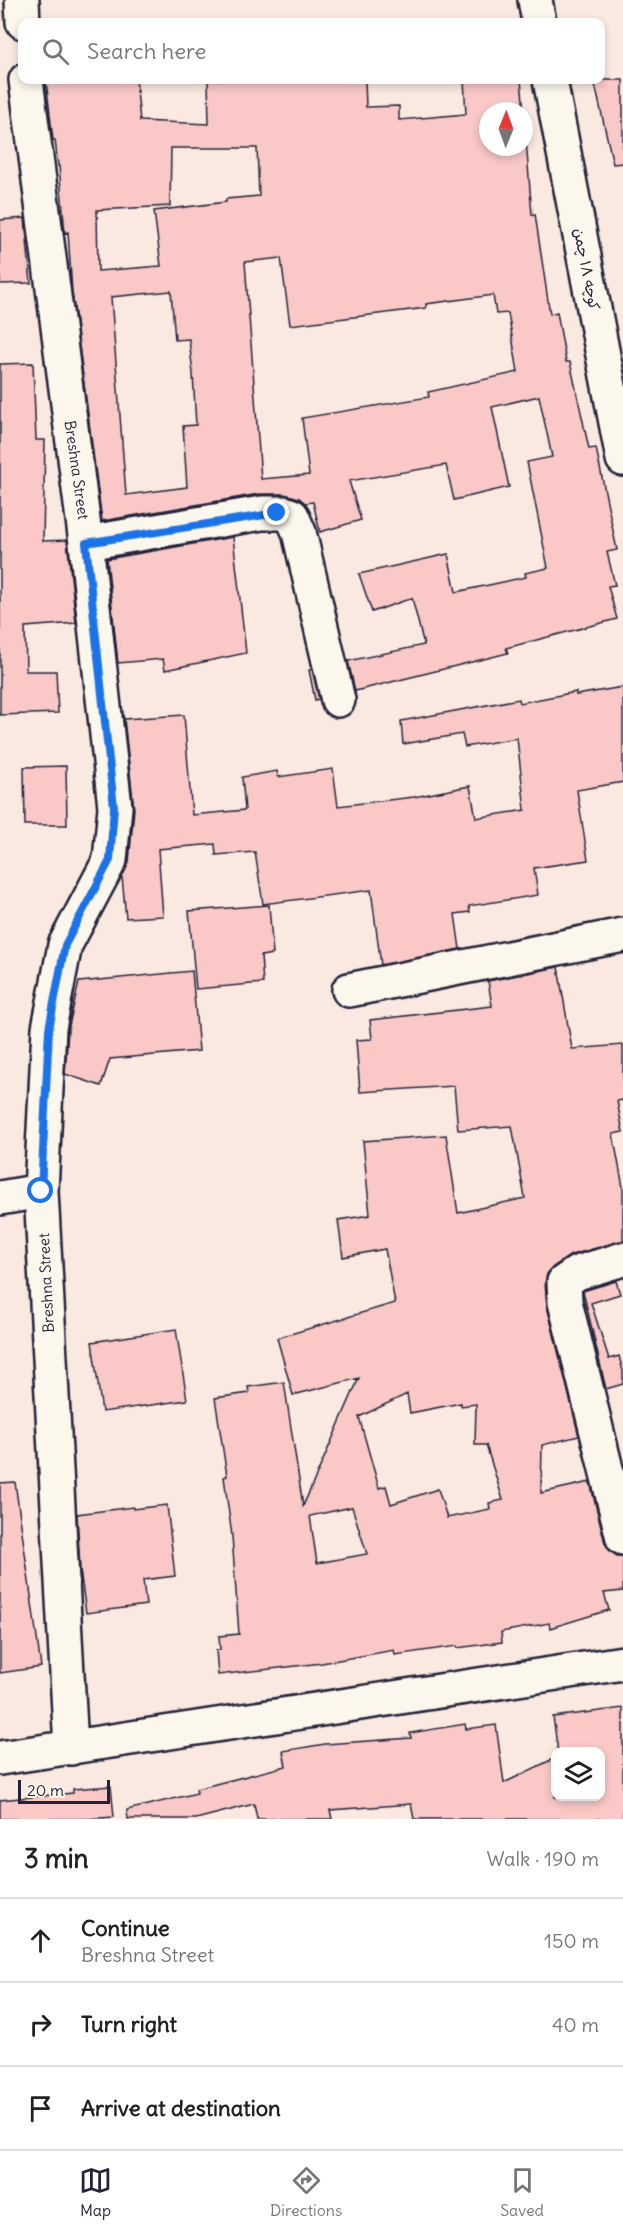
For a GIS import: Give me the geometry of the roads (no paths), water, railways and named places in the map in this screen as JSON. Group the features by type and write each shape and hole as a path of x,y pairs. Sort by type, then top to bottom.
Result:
{"street":[{"path":"22,0 23,18"},
{"path":"535,0 538,18"},
{"name":"Breshna Street","path":"27,84 86,543 114,807 110,860 65,945 49,1029 41,1191 71,1748"},
{"name":"كوچه ١٨ چمن","path":"551,84 610,322 623,459"},
{"path":"86,543 262,513 284,513 292,516 299,532 338,700"},
{"path":"349,990 623,935"},
{"path":"0,1198 41,1191"},
{"path":"623,1259 577,1273 564,1282 565,1302 623,1538"},
{"path":"0,1758 623,1663"}]}
